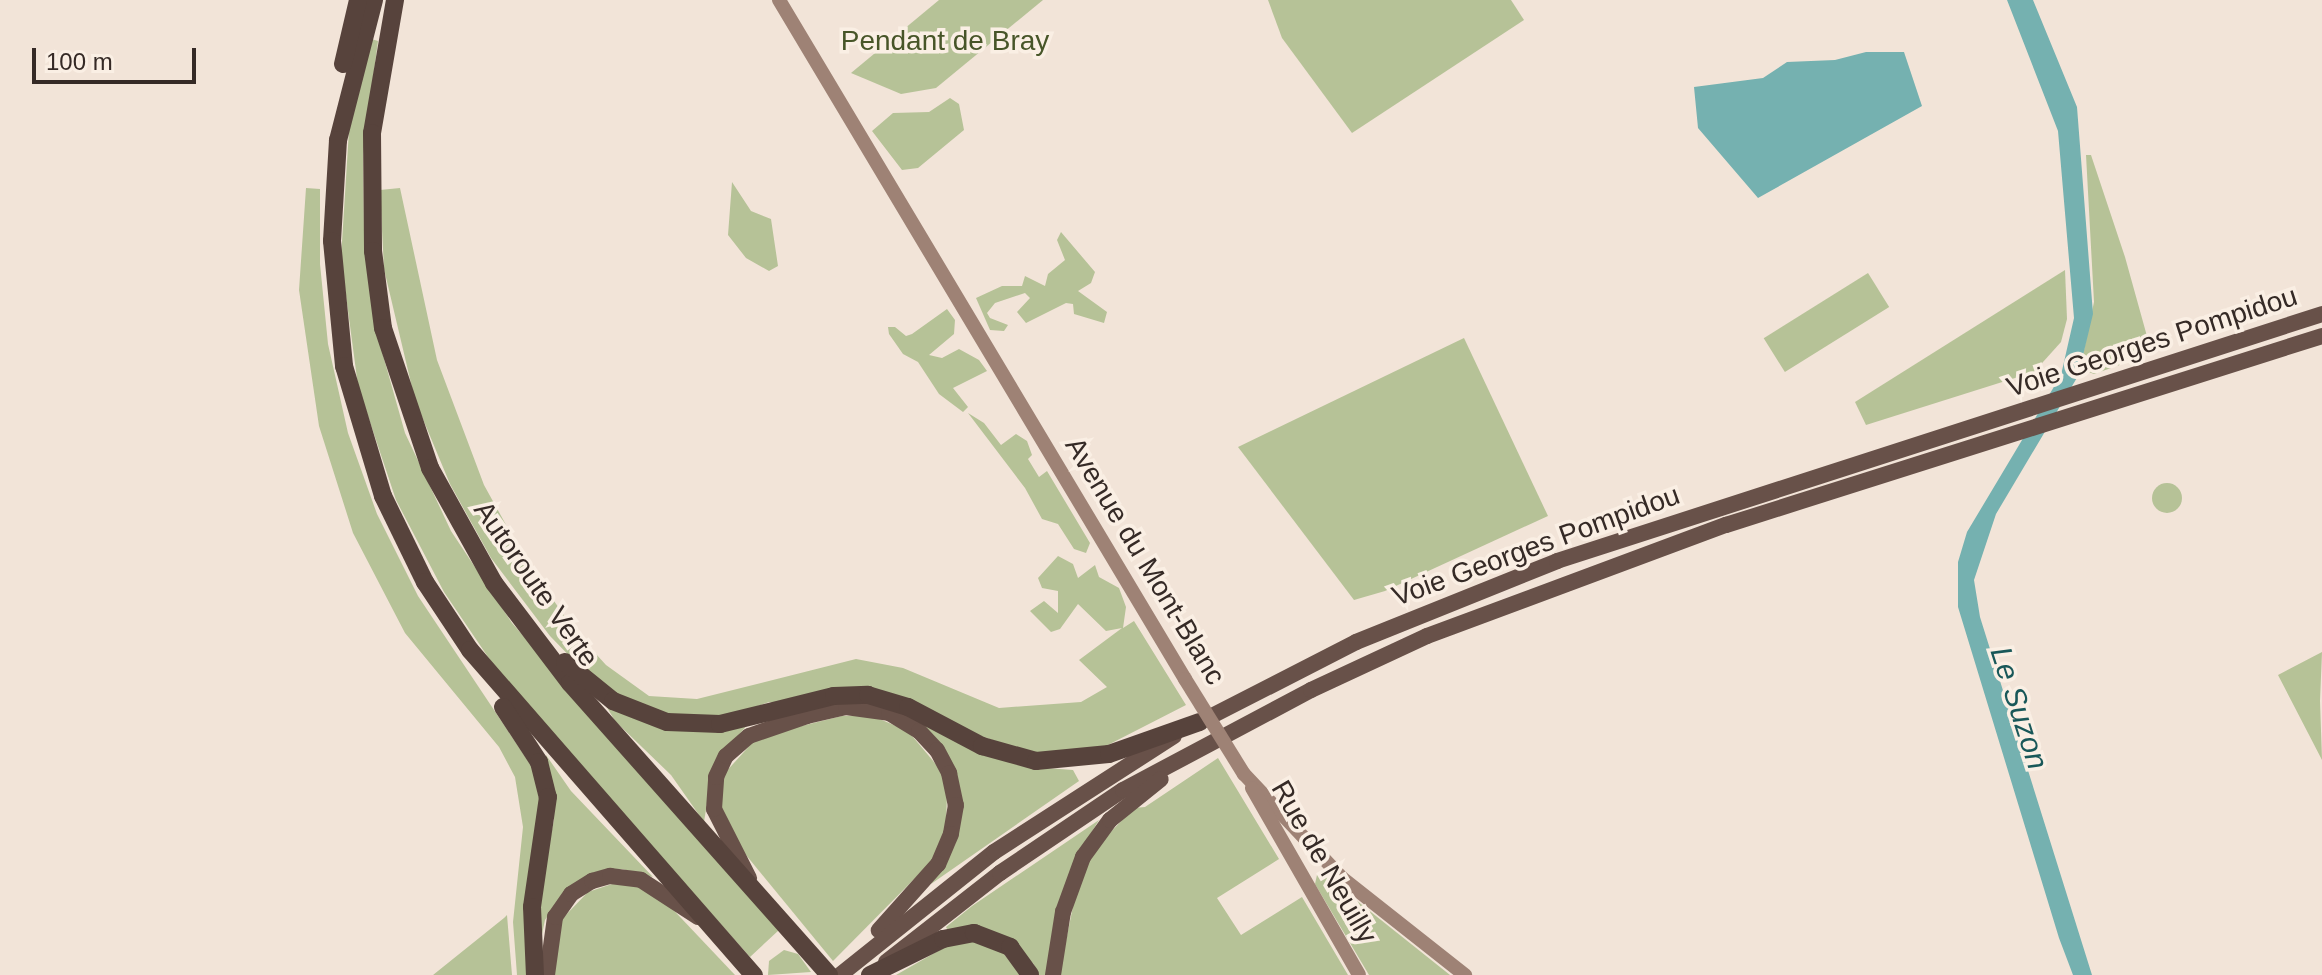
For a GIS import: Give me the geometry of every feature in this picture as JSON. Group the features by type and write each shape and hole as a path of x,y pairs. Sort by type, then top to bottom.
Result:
{"highway":[{"path":"358,0 341,76 334,166 333,281 353,406 400,534 470,650 754,975"},
{"path":"334,166 374,0"},
{"name":"Autoroute Verte","path":"395,0 375,107 370,181 376,290 412,421 466,538 525,625 829,975"},
{"path":"370,181 388,70 408,0"},
{"name":"Voie Georges Pompidou","path":"844,971 994,852 1200,722 1356,642 1557,561 2322,314"},
{"name":"Voie Georges Pompidou","path":"870,975 1052,837 1218,738 1364,664 1547,588 1726,525 2322,336"},
{"path":"525,625 601,693 639,714 678,724 720,724 834,696 868,695 908,707 995,751 1049,762 1109,754 1200,722"},
{"path":"470,650 473,666 532,750 545,781 548,824 532,907 535,975"},
{"path":"765,903 722,833 714,809 716,777 735,746 777,724 846,707 889,713 919,731 937,750 952,783 951,834 929,877 844,971"},
{"path":"1053,975 1067,896 1100,830 1218,738"},
{"path":"547,975 555,917 571,894 592,881 620,876 641,880 712,928"},
{"path":"870,975 943,939 974,933 1010,947 1030,975"}],"main road":[{"name":"Avenue du Mont-Blanc","path":"779,0 1244,774 1325,860 1423,947 1465,975"},
{"name":"Rue de Neuilly","path":"1244,774 1359,975"},
{"path":"1299,873 1325,860"}],"green space":[{"name":"Pendant de Bray","path":"939,0 1043,0 936,88 901,94 851,73"},
{"path":"1268,0 1511,0 1524,20 1352,133 1282,38"},
{"path":"368,38 378,41 363,154 364,231 379,341 405,433 451,531 512,623 779,930 750,957 505,682 444,592 396,500 358,386 341,258 349,130"},
{"path":"950,98 959,104 964,130 918,168 902,170 872,131 893,113 929,112"},
{"path":"2086,155 2091,155 2125,257 2150,347 2134,360 2094,374 2080,369 2094,302"},
{"path":"732,182 751,211 771,219 778,266 769,271 746,258 728,235"},
{"path":"306,188 320,189 320,264 328,344 348,433 377,514 418,596 532,767 541,806 525,898 528,975 517,975 513,922 523,827 515,777 499,747 405,633 353,533 319,426 299,290"},
{"path":"400,188 437,360 484,485 526,561 575,631 606,665 649,696 697,699 856,659 903,668 999,708 1081,702 1107,687 1079,660 1122,628 1106,631 1078,604 1060,629 1051,632 1030,611 1044,601 1058,613 1058,591 1042,588 1038,578 1058,556 1073,564 1078,578 1095,565 1099,577 1119,588 1126,607 1123,628 1134,621 1186,705 1102,748 1036,755 969,732 769,702 734,715 678,717 636,706 587,674 550,636 491,558 450,484 415,400 384,269 380,190"},
{"path":"1061,232 1095,272 1091,283 1078,291 1107,312 1104,323 1074,314 1073,304 1066,303 1026,323 1017,312 1030,298 1025,293 995,303 987,313 990,318 1008,325 1004,331 990,330 976,298 1002,286 1022,286 1025,276 1045,286 1048,274 1065,260 1057,240"},
{"path":"2065,270 2067,319 2061,342 2034,372 1866,425 1855,402"},
{"path":"1868,273 1889,307 1785,372 1764,338"},
{"path":"947,309 955,320 954,334 929,355 942,358 959,349 979,360 987,371 953,388 968,407 963,412 939,394 918,362 903,354 889,334 888,327 895,327 906,336 912,334"},
{"path":"1464,338 1548,516 1385,591 1354,600 1238,447"},
{"path":"968,413 984,423 1001,445 1016,434 1027,441 1032,455 1028,459 1039,477 1047,471 1090,543 1086,553 1074,549 1058,524 1042,519 1025,488"},
{"path":"2167,483 2178,487 2182,498 2178,509 2167,513 2156,509 2152,498 2156,487"},
{"path":"2322,652 2320,701 2322,760 2278,675"},
{"path":"605,704 654,726 748,724 713,766 704,822 671,775 615,721"},
{"path":"870,715 908,731 939,768 947,790 946,831 932,861 833,961 728,833 721,813 723,775 753,742 777,732 842,716"},
{"path":"922,721 1033,767 1073,770 1079,781 931,884 955,845 962,808"},
{"path":"546,755 571,791 653,877 622,869 601,872 564,892 545,920 541,939 538,896 554,820"},
{"path":"1218,758 1279,859 1217,898 1241,935 1302,897 1348,975 1059,975 1078,882 1099,844 1134,808 1145,807"},
{"path":"1099,820 1078,854 1046,975 1039,975 1033,963 948,931 946,927 972,906"},
{"path":"1317,875 1327,877 1450,975 1369,975 1315,884"},
{"path":"612,884 633,885 664,900 735,975 554,975 561,920 588,892"},
{"path":"507,915 512,975 433,975 504,918"},
{"path":"959,939 997,946 1022,975 896,975"},
{"path":"784,950 798,954 811,972 768,975 769,961"}],"water":[{"path":"2007,0 2033,0 2077,107 2093,314 2078,376 1996,514 1974,580 1980,617 2092,975 2073,975 2059,938 1958,607 1958,562 1967,532 2061,375 2074,318 2058,131"},
{"path":"1866,52 1904,52 1922,106 1758,198 1698,128 1694,87 1763,78 1787,62 1835,60"}],"water label":[{"name":"Le Suzon","path":"2019,708"}]}
